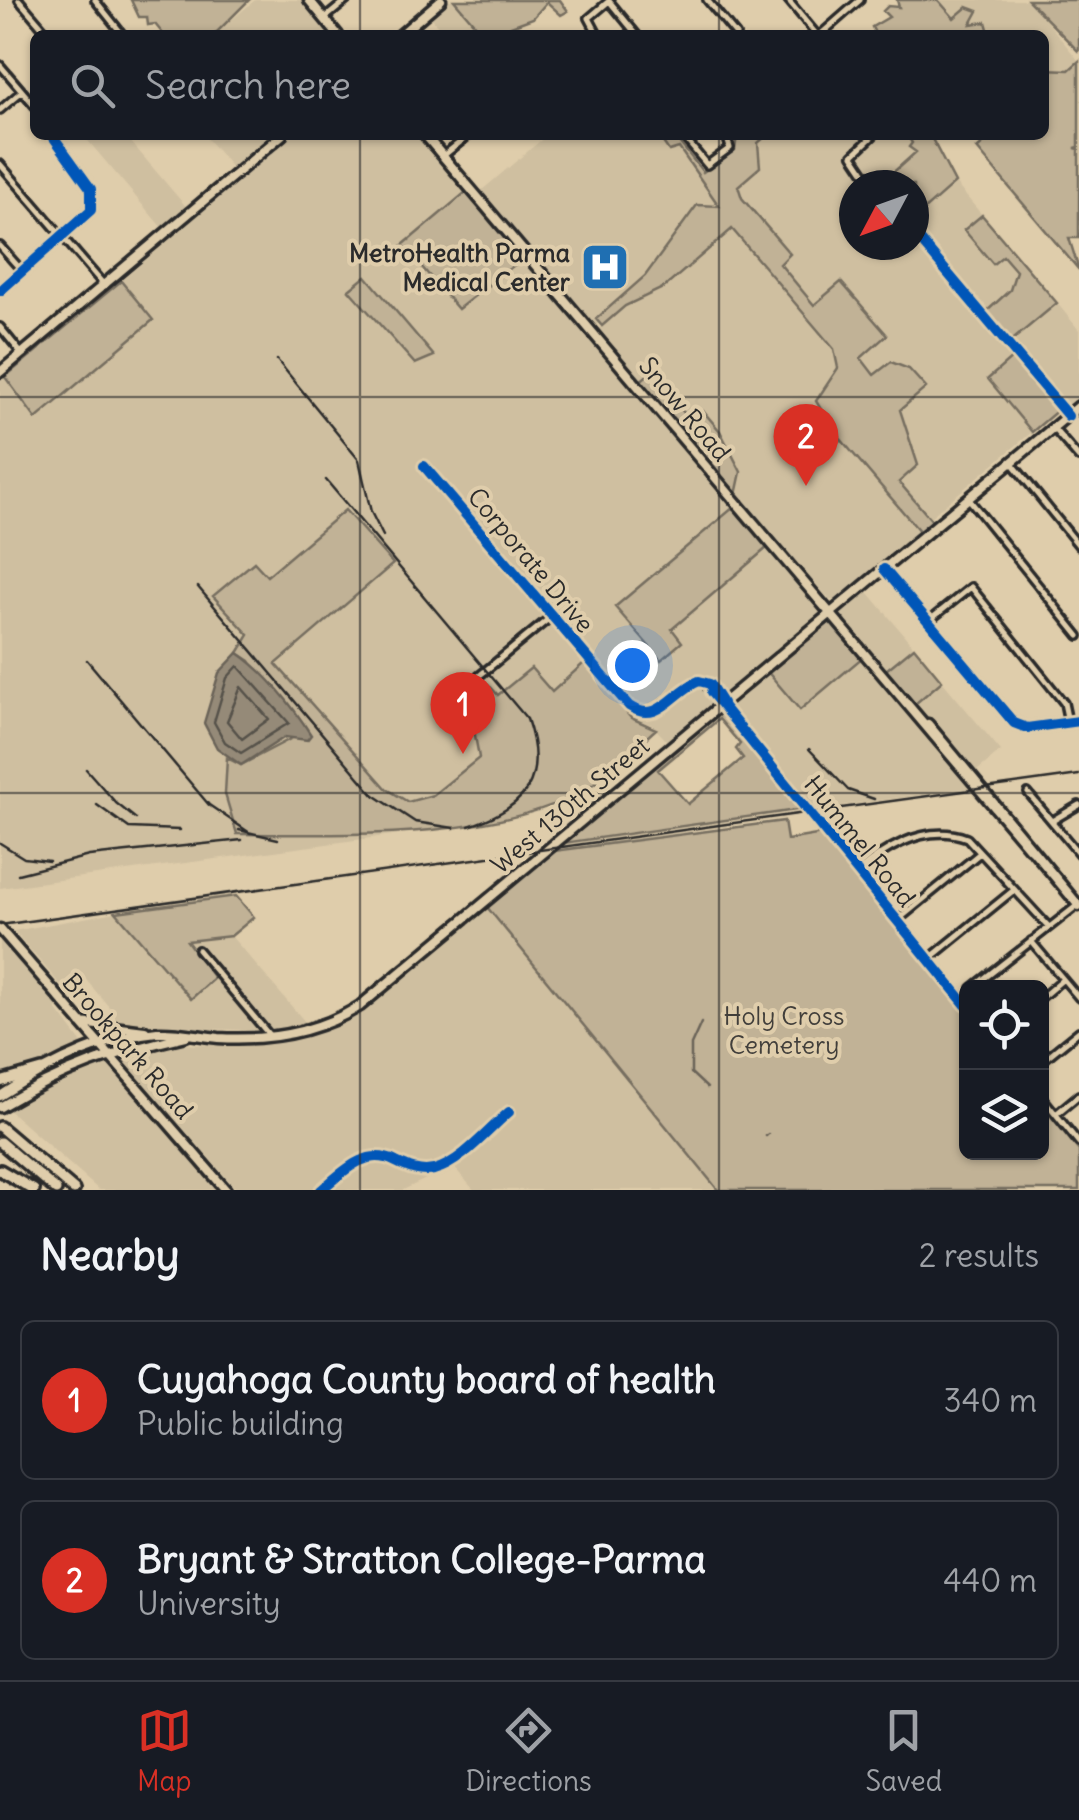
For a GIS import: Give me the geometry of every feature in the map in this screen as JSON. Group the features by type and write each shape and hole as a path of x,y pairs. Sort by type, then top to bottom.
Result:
{"highway":[{"path":"0,1082 44,1075"},
{"path":"0,1127 74,1190"},
{"path":"0,1142 56,1190"},
{"path":"0,1170 34,1190"}],"main road":[{"path":"308,0 334,30"},
{"path":"406,30 441,0"},
{"path":"0,372 276,140"},
{"name":"Snow Road","path":"430,140 1079,904"},
{"name":"West 130th Street","path":"0,1096 154,1033 272,1038 330,1022 364,1003 1079,406"},
{"name":"Brookpark Road","path":"0,929 226,1190"},
{"path":"79,1054 85,1046 81,1024 154,1033"},
{"name":"West 130th Street","path":"61,1068 79,1054 100,1046 191,1035"},
{"name":"West 130th Street","path":"0,1106 44,1075"}],"street":[{"path":"18,0 45,30"},
{"path":"95,0 120,30"},
{"path":"324,19 346,0"},
{"path":"707,0 732,30"},
{"path":"788,0 815,30"},
{"path":"596,30 590,18 608,1 633,30"},
{"path":"825,30 860,1"},
{"path":"0,65 30,100"},
{"path":"0,110 22,91"},
{"path":"0,291 90,214 93,198 57,140"},
{"path":"444,156 463,140"},
{"path":"686,140 707,165 730,148 728,140"},
{"path":"864,170 853,155 869,140"},
{"path":"0,164 104,284"},
{"path":"0,246 22,272"},
{"path":"929,251 1068,416"},
{"path":"0,328 22,354"},
{"path":"1053,428 1079,458"},
{"path":"1012,462 1079,546"},
{"name":"Corporate Drive","path":"424,466 635,710 658,711 690,685 703,682 722,702"},
{"path":"968,498 1079,636"},
{"path":"884,569 1014,723 1028,728 1079,721"},
{"path":"930,620 970,587 1064,703 1068,722"},
{"path":"474,680 552,616"},
{"name":"Hummel Road","path":"722,702 929,959 959,986"},
{"path":"1028,793 1037,798 1079,854"},
{"path":"1052,821 1079,805"},
{"path":"858,870 901,841 943,832 966,838 1049,927"},
{"path":"898,920 980,852"},
{"path":"929,959 1014,890"},
{"path":"981,980 1079,904"},
{"path":"1031,941 1079,998"},
{"path":"198,950 272,1038"},
{"path":"1049,991 1063,980"},
{"path":"1049,1055 1079,1031"},
{"path":"1056,1114 1079,1095"},
{"path":"1049,1106 1079,1142"},
{"path":"321,1190 368,1158 384,1157 421,1170 442,1167 508,1112"}],"shaded area":[{"path":"255,0 303,0 329,30 220,30"},
{"path":"448,0 454,0 480,30 442,30 430,17"},
{"path":"910,0 1053,0 1039,12 1079,61 1069,70 1049,69 1049,30 963,30"},
{"path":"87,140 129,140 188,209 163,229"},
{"path":"208,140 271,140 234,170"},
{"path":"286,140 420,140 734,507 616,607 660,659 682,642 672,630 772,544 828,612 667,741 652,725 631,718 584,664 552,692 498,696 488,684 472,706 479,758 433,795 409,802 387,789 293,686 400,834 0,888 0,381 5,377 22,396 153,319 121,281","holes":["345,510 392,564 276,663 267,577"]},
{"name":"MetroHealth Parma Medical Center","path":"541,140 670,140 731,211 595,326 481,191"},
{"path":"761,140 918,140 926,149 902,170 839,170 839,260 929,260 929,206 955,183 982,215 965,231 994,264 1003,256 1016,272 1010,290 985,313 1009,343 1057,303 1079,330 1079,403 1064,415 1015,357 988,379 1032,432 929,518 899,482 918,465 900,410 925,388 891,362 875,375 861,358 887,335 815,305 780,264 790,254 742,198 738,186 760,167 758,143"},
{"path":"731,228 834,349 838,368 816,401 834,431 921,533 854,592 850,588 835,600 830,600 746,506 596,331 625,306 665,287"},
{"path":"864,587 914,647 884,672 835,612"},
{"path":"866,655 910,707 942,681 1001,751 967,779 974,788 810,810 724,703 766,670"},
{"path":"487,907 718,1190 474,1190 453,1166 403,1190 237,1190 121,1057 159,1044 224,1045 220,1038 262,1040 351,1014"},
{"path":"116,912 191,999 194,955 186,941 231,936 306,1023 279,1031 114,1026 115,1014 82,975 64,989 14,931"},
{"path":"0,934 61,1004 56,1009 81,1042 80,1047 18,1081 0,1077"},
{"path":"107,1058 222,1190 99,1190 4,1106"}],"green space":[{"path":"131,0 249,0 219,30 160,30 155,24 148,25 147,17 139,17"},
{"path":"454,0 560,0 568,11 561,15 547,2 533,18 511,26 513,30 480,30"},
{"path":"897,0 938,0 954,18 967,7 978,11 971,24 986,22 988,29 874,30 872,27 889,17 883,11 888,6 899,7"},
{"path":"1028,0 1079,0 1078,51"},
{"path":"1079,61 1079,147 1075,148 1079,149 1079,238 1069,238 1079,270 977,149 987,140 1049,140 1049,69 1069,70"},
{"path":"661,140 679,142 703,172 735,150 736,140 761,140 758,143 760,167 738,186 742,198 790,254 780,264 814,305 841,282 887,335 861,358 874,375 891,362 909,369 926,388 900,410 918,465 899,482 933,522 921,533 834,431 816,401 838,368 834,349 732,229 665,287 625,306 602,326 596,319 645,276 697,205 719,206 679,148 669,151"},
{"path":"910,140 933,140 955,183 929,206 929,170 896,170 916,152 909,147"},
{"path":"466,192 522,259 458,309 403,245"},
{"path":"982,215 1057,303 1009,343 985,313 1010,290 1016,271 1003,256 993,264 964,230"},
{"path":"366,276 434,356 415,364 349,290"},
{"path":"121,281 153,320 36,419 5,377"},
{"path":"1014,356 1059,409 1032,432 988,379"},
{"path":"650,373 691,421 703,411 720,431 741,472 736,495 639,382"},
{"path":"734,507 768,547 672,629 682,642 661,660 615,607"},
{"path":"345,510 393,564 276,664 387,789 408,802 433,795 479,758 473,718 476,700 488,684 498,695 531,668 552,692 584,663 631,718 656,729 609,772 579,793 543,809 502,820 412,831 237,834 225,794 227,758 241,765 294,737 250,661 238,653 249,635 213,596 254,562 267,576"},
{"path":"830,622 863,657 800,710 766,670"},
{"path":"914,647 942,681 915,704 886,670"},
{"path":"721,707 803,809 564,843","holes":["719,719 740,744 736,749 743,758 688,804 658,770"]},
{"name":"Holy Cross Cemetery","path":"784,821 787,840 822,834 959,1004 959,1160 1049,1160 1049,1114 1079,1151 1079,1190 718,1190 487,907 554,851"},
{"path":"236,896 254,917 231,936 187,941 214,978 191,999 116,912"}],"water":[{"path":"238,653 278,690 311,735 307,740 285,737 241,765 217,748 204,723 219,673"}],"waterway":[{"path":"701,1023 691,1045 691,1073 707,1088"}],"railway":[{"path":"277,360 359,460 371,512 383,536"},
{"path":"326,480 527,719 535,759 527,788 505,810 469,826"},
{"path":"198,587 374,795 415,822 454,828"},
{"path":"87,660 209,805 250,833"},
{"path":"809,749 848,790 874,799"},
{"path":"86,769 136,819"},
{"path":"0,925 1079,775"},
{"path":"97,805 129,828 180,830"},
{"path":"239,830 278,839"},
{"path":"18,874 89,856 242,840"},
{"path":"0,843 24,858 49,861"}],"cycle path":[{"path":"0,291 91,210 91,189 56,140"},
{"path":"929,251 1068,416"},
{"path":"424,466 629,706 640,711 657,710 699,681 710,684 722,703"},
{"path":"884,569 1014,723 1027,728 1079,721"},
{"path":"711,692 959,996"},
{"path":"321,1190 346,1169 375,1157 419,1170 444,1166 509,1112"}],"place":[{"name":"MetroHealth Parma Medical Center","path":"605,267"},
{"name":"Bryant & Stratton College-Parma","path":"806,486"},
{"name":"Cuyahoga County board of health","path":"463,754"}]}
